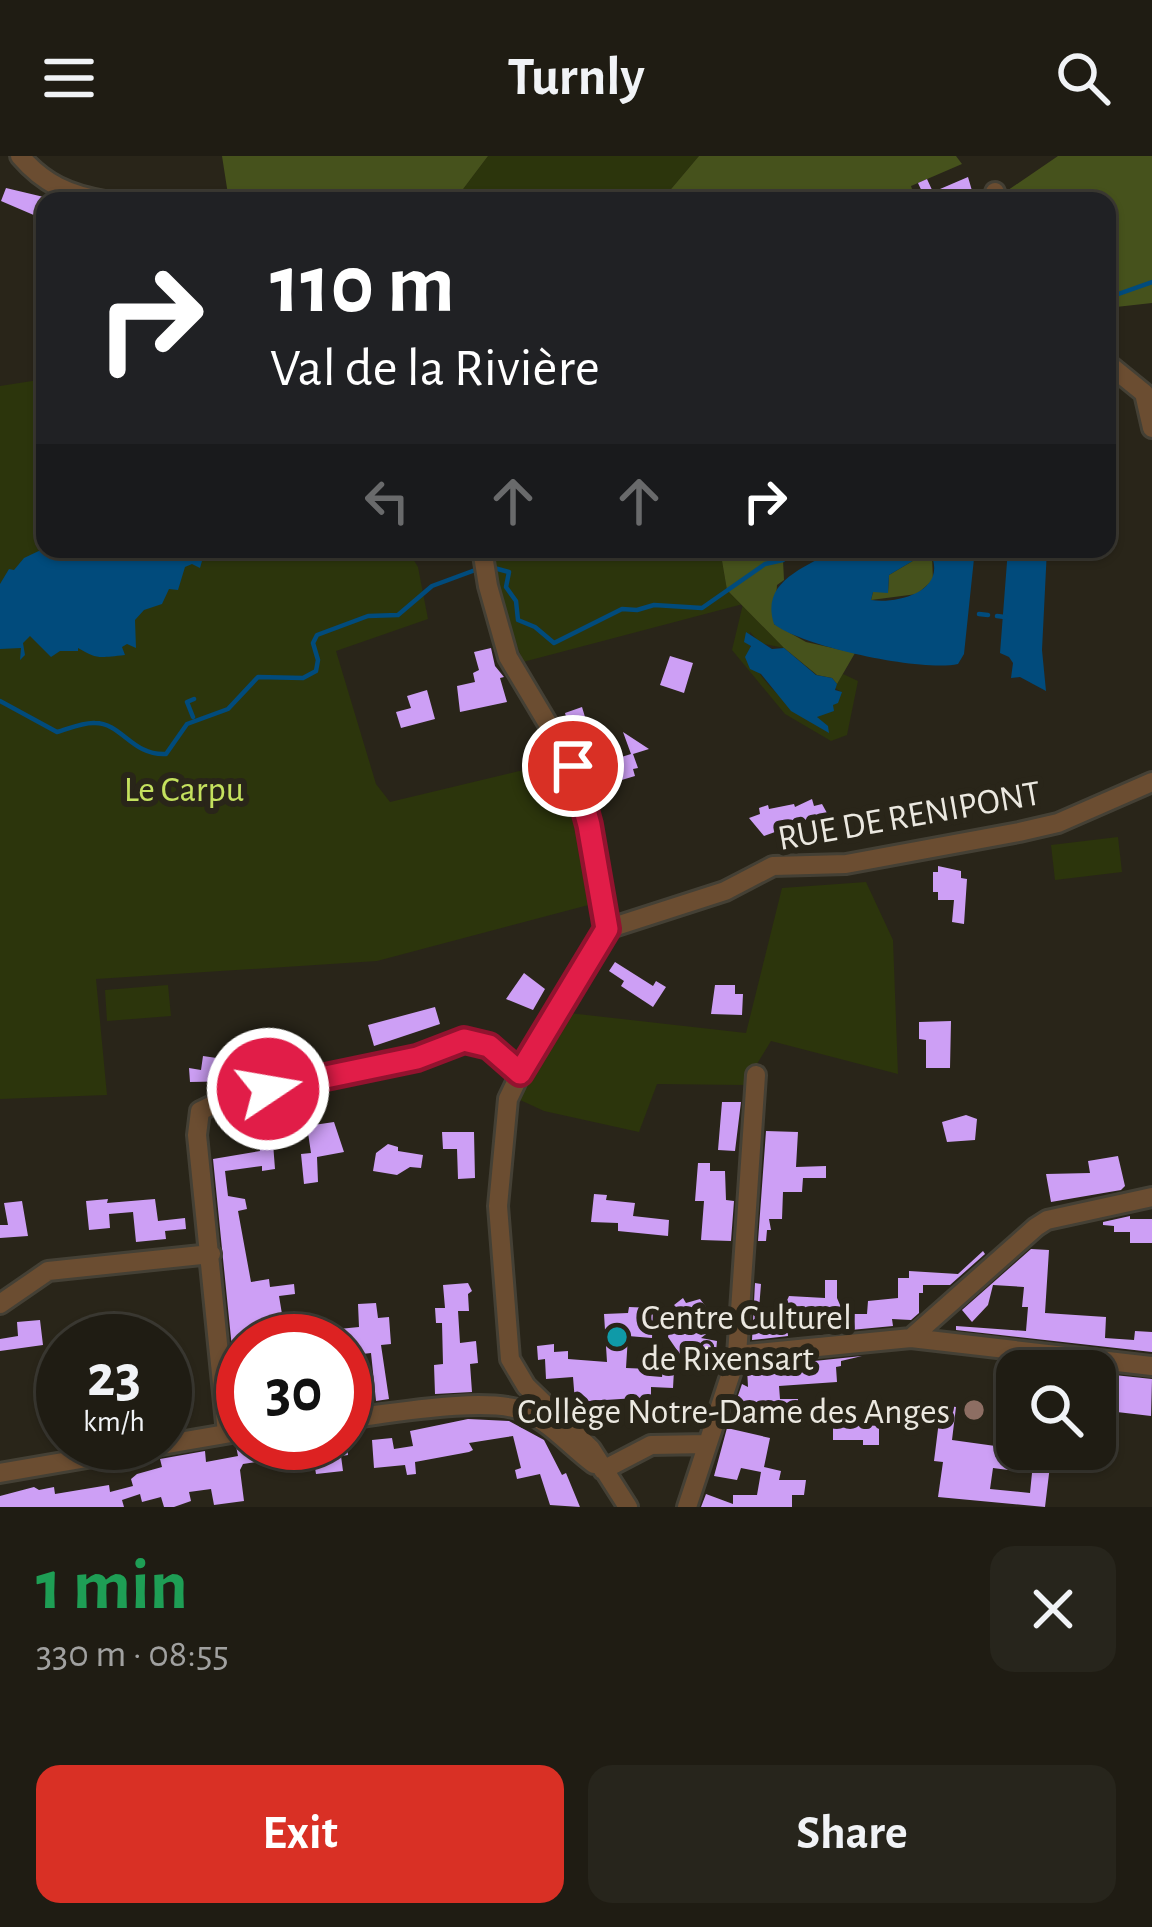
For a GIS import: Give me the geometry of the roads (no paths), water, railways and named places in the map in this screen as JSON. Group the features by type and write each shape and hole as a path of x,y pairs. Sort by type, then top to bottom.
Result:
{"street":[{"path":"20,156 64,192"},
{"path":"1116,370 1144,393 1152,428"},
{"path":"483,558 516,674 573,766 589,825 607,929 508,1099 499,1206 505,1331 510,1359 526,1386 592,1449 628,1507"},
{"name":"RUE DE RENIPONT","path":"607,929 725,891 772,866 846,863 1019,832 1058,823 1152,782"},
{"path":"219,1314 197,1117 209,1103 417,1058 464,1040 489,1046 520,1073"},
{"path":"687,1507 737,1354 755,1075"},
{"path":"911,1338 1047,1220 1152,1197"},
{"path":"1,1303 48,1271 211,1254"},
{"path":"737,1354 911,1338 1152,1366"},
{"path":"372,1416 484,1405 514,1407 531,1414 603,1470"},
{"path":"0,1473 216,1435"},
{"path":"603,1470 651,1445 707,1444"}],"water":[{"path":"36,552 36,558 203,558 200,568 185,567 178,590 169,589 162,604 144,610 135,620 136,648 122,647 125,655 98,657 78,648 51,657 30,636 23,643 25,655 20,660 21,648 0,649 0,584 24,558"},
{"path":"820,558 918,558 889,575 888,593 873,592 871,600 893,600 925,587 932,579 932,558 974,558 964,654 958,664 918,664 863,656 789,633 774,624 771,609 779,586"},
{"path":"1007,558 1047,558 1042,650 1046,691 1020,677 1011,678 1013,663 1000,653"},
{"path":"746,632 772,649 784,648 816,675 837,684 835,690 842,692 834,711 817,717 829,733 791,711 761,674 750,669 745,657 751,646 744,642"}],"waterway":[{"path":"1116,295 1152,282"},
{"path":"494,568 509,572 506,587 516,601 518,620 554,643 622,609 702,608 765,564 786,558"},
{"path":"0,701 57,732 104,724 144,750 166,754 187,724 228,709 258,677 303,678 316,671 313,643 317,635 368,616 398,615 432,586 478,569"},
{"path":"979,614 988,615"},
{"path":"997,616 1005,617"},
{"path":"193,717 187,702 194,699"}],"place":[{"name":"Centre Culturel de Rixensart","path":"617,1337"},
{"name":"Collège Notre-Dame des Anges","path":"974,1410"}],"park label":[{"name":"Le Carpu","path":"184,788"}]}
